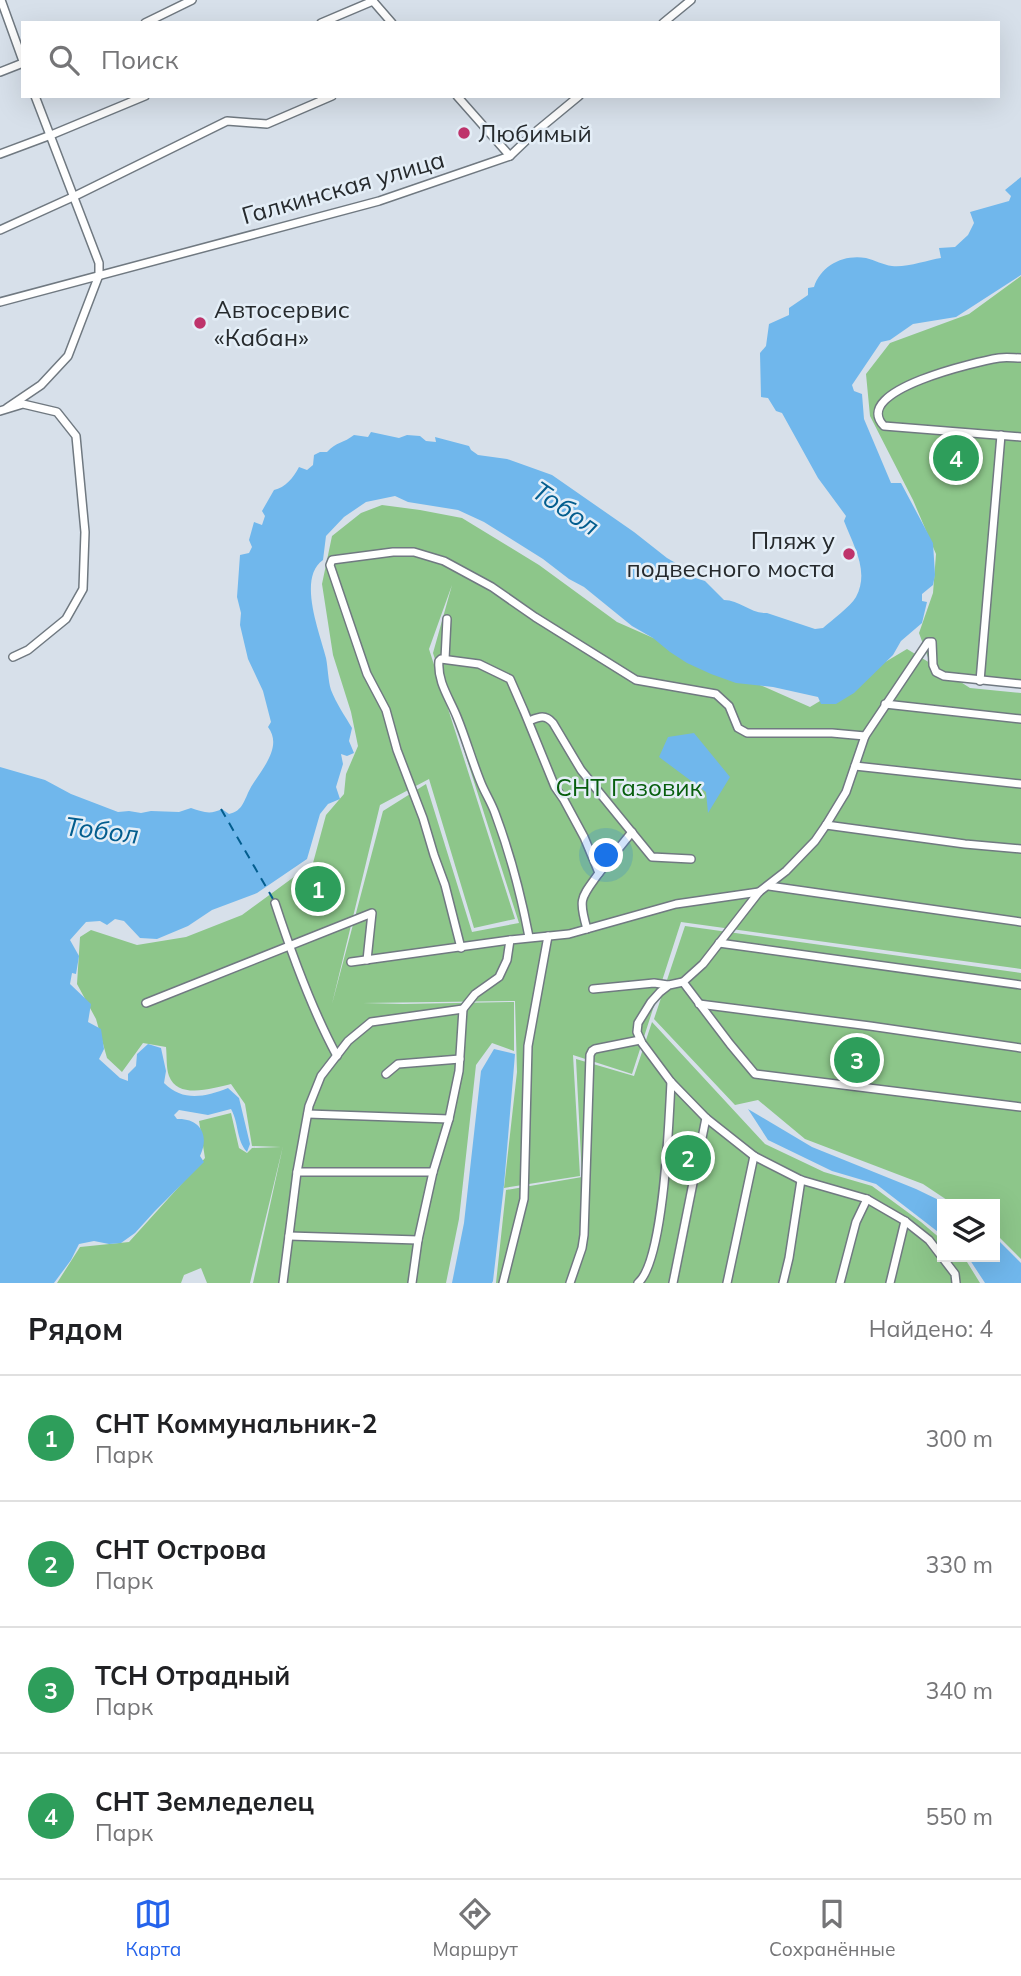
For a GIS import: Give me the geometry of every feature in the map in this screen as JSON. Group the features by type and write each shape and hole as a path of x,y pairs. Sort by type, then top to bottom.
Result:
{"street":[{"path":"1,0 21,56"},
{"path":"149,21 192,0"},
{"path":"665,21 691,0"},
{"path":"326,21 373,1 390,21"},
{"path":"0,72 21,63"},
{"path":"4,409 41,385 68,356 99,275 99,263 36,98"},
{"path":"0,154 140,98"},
{"path":"0,230 226,121 267,124 327,98"},
{"path":"459,98 510,156"},
{"name":"Галкинская улица","path":"0,302 379,201 510,156 577,98"},
{"path":"1021,358 1000,358 913,382 889,396 879,411 880,423 884,426 1021,437"},
{"path":"4,409 23,404 58,412 76,436 85,531 83,589 66,619 28,650 13,657"},
{"path":"980,681 1001,435"},
{"path":"461,948 446,885 397,750 386,710 367,674 330,565 332,560 414,552 444,561 492,587 636,680 716,694 729,706 738,728 747,733 832,733 865,736"},
{"path":"445,659 447,619"},
{"path":"593,989 683,982 703,964 759,892 769,886 815,841 846,792 865,736 928,642 932,642 936,672 944,676 1021,684"},
{"path":"529,937 504,839 457,716 441,682 439,661 445,659 479,664 510,679 555,787 584,837 599,873"},
{"path":"885,704 1021,719"},
{"path":"529,721 548,717 581,770 655,858 691,859"},
{"path":"855,766 1021,784"},
{"path":"826,825 1021,849"},
{"path":"587,929 581,898 632,832"},
{"path":"769,886 1021,922"},
{"path":"351,962 548,936 587,929 676,904 759,892"},
{"path":"275,903 322,1028 337,1056"},
{"path":"146,1003 372,913 367,960"},
{"path":"503,1283 524,1199 528,1046 548,936"},
{"path":"412,1283 433,1172 449,1119 460,1059 463,1009 475,994 499,977 507,960 510,940"},
{"path":"719,943 1021,985"},
{"path":"683,982 755,1073 1021,1108"},
{"path":"668,985 651,1002 638,1023 637,1032 671,1082 706,1118 754,1156 801,1180 867,1199 905,1221 929,1240 955,1273 956,1283"},
{"path":"699,1004 1021,1048"},
{"path":"283,1283 297,1172 308,1114 321,1076 348,1041 372,1022 463,1009"},
{"path":"570,1283 584,1235 590,1055 596,1049 640,1040"},
{"path":"386,1074 398,1064 460,1059"},
{"path":"638,1283 646,1274 664,1191 671,1082"},
{"path":"308,1114 449,1119"},
{"path":"673,1283 706,1118"},
{"path":"727,1283 754,1156"},
{"path":"297,1172 433,1172"},
{"path":"783,1283 801,1180"},
{"path":"840,1283 856,1222 867,1199"},
{"path":"890,1283 905,1221"},
{"path":"289,1236 418,1240"}],"green space":[{"name":"СНТ Газовик","path":"1021,276 1021,685 956,679 970,688 1021,693 1021,969 681,922 632,1074 573,1055 580,1176 504,1188 517,1072 515,1001 363,1003 514,1002 514,1051 492,1043 476,1065 459,1219 446,1283 253,1283 283,1146 250,1283 207,1283 201,1268 184,1275 181,1283 57,1283 80,1247 129,1242 205,1158 199,1121 231,1113 239,1148 247,1153 252,1148 281,1147 252,1146 245,1104 231,1084 206,1090 188,1090 174,1083 168,1073 166,1047 143,1043 122,1072 107,1058 96,1019 77,984 80,937 91,930 137,945 186,937 242,915 313,863 326,815 344,794 346,774 358,746 351,712 333,655 322,584 332,536 361,513 382,505 462,518 539,565 617,622 810,707 907,649 930,663 919,633 933,593 936,554 913,500 870,416 866,374 890,343 969,314","holes":["452,585 433,653 519,923 472,932 426,784 383,811 332,1004 380,805 429,779 474,928 515,919 429,649"]},
{"path":"685,926 1021,973 1021,1259 1000,1238 1000,1199 946,1199 923,1184 805,1139 758,1100 735,1105 654,1019"},
{"path":"652,1022 765,1144 824,1172 872,1186 937,1236 937,1262 967,1262 980,1283 496,1283 506,1190 582,1177 576,1059 634,1076"}],"water":[{"name":"Тобол","path":"1021,177 1021,275 956,317 913,324 890,340 881,342 852,385 854,391 862,394 864,419 891,483 901,483 933,543 935,575 933,585 922,594 922,601 927,602 922,623 901,641 893,655 854,693 836,704 821,704 818,697 773,687 736,683 687,663 632,626 584,587 543,559 484,522 458,510 408,502 395,496 366,502 344,517 326,536 323,560 315,568 312,579 312,606 326,658 331,690 352,728 349,741 354,753 347,756 341,754 343,764 336,787 340,799 328,804 320,814 307,859 257,893 212,910 188,926 157,939 140,938 124,921 115,919 107,925 100,921 86,922 70,940 79,956 76,974 72,973 70,984 91,1004 88,1022 101,1029 104,1049 99,1059 120,1078 128,1081 128,1074 136,1066 137,1054 148,1044 161,1048 166,1071 164,1083 171,1089 194,1096 228,1088 239,1098 250,1144 247,1152 241,1142 231,1109 208,1115 179,1110 174,1115 177,1119 192,1121 201,1129 204,1141 200,1156 204,1162 135,1233 121,1243 94,1241 79,1244 54,1283 0,1283 0,767 45,780 71,794 118,812 179,812 191,808 203,812 222,809 229,814 237,810 268,760 273,743 263,691 248,659 240,625 241,613 237,597 240,555 249,553 254,522 262,525 265,516 262,511 274,490 289,481 299,467 307,470 313,465 314,455 327,452 354,435 368,437 371,432 399,438 407,435 420,436 426,441 436,442 435,437 469,446 478,455 507,459 552,475 686,569 692,577 705,581 724,600 815,629 823,628 856,597 860,587 861,568 844,521 846,516 818,478 782,413 776,411 768,398 761,397 760,353 766,346 769,324 789,315 789,308 808,295 808,288 814,287 822,273 834,263 858,257 897,266 941,258 939,248 955,247 968,235 974,223 970,212 1009,201 1011,196 1005,190"},
{"path":"694,733 730,777 708,813 706,792 659,757 668,737"},
{"path":"494,1049 515,1054 493,1281 452,1283 464,1223 481,1071"},
{"path":"748,1109 812,1147 937,1199 937,1231 876,1184 832,1171 768,1140"},
{"path":"1000,1242 1021,1263 1021,1283 985,1283 971,1262 1000,1262"}],"ferry route":[{"path":"221,809 273,899"}],"place":[{"name":"Любимый","path":"464,133"},
{"name":"Автосервис «Кабан»","path":"200,323"},
{"name":"СНТ Земледелец","path":"956,458"},
{"name":"Пляж у подвесного моста","path":"849,554"},
{"name":"СНТ Коммунальник-2","path":"318,889"},
{"name":"ТСН Отрадный","path":"857,1060"},
{"name":"СНТ Острова","path":"688,1158"}]}
